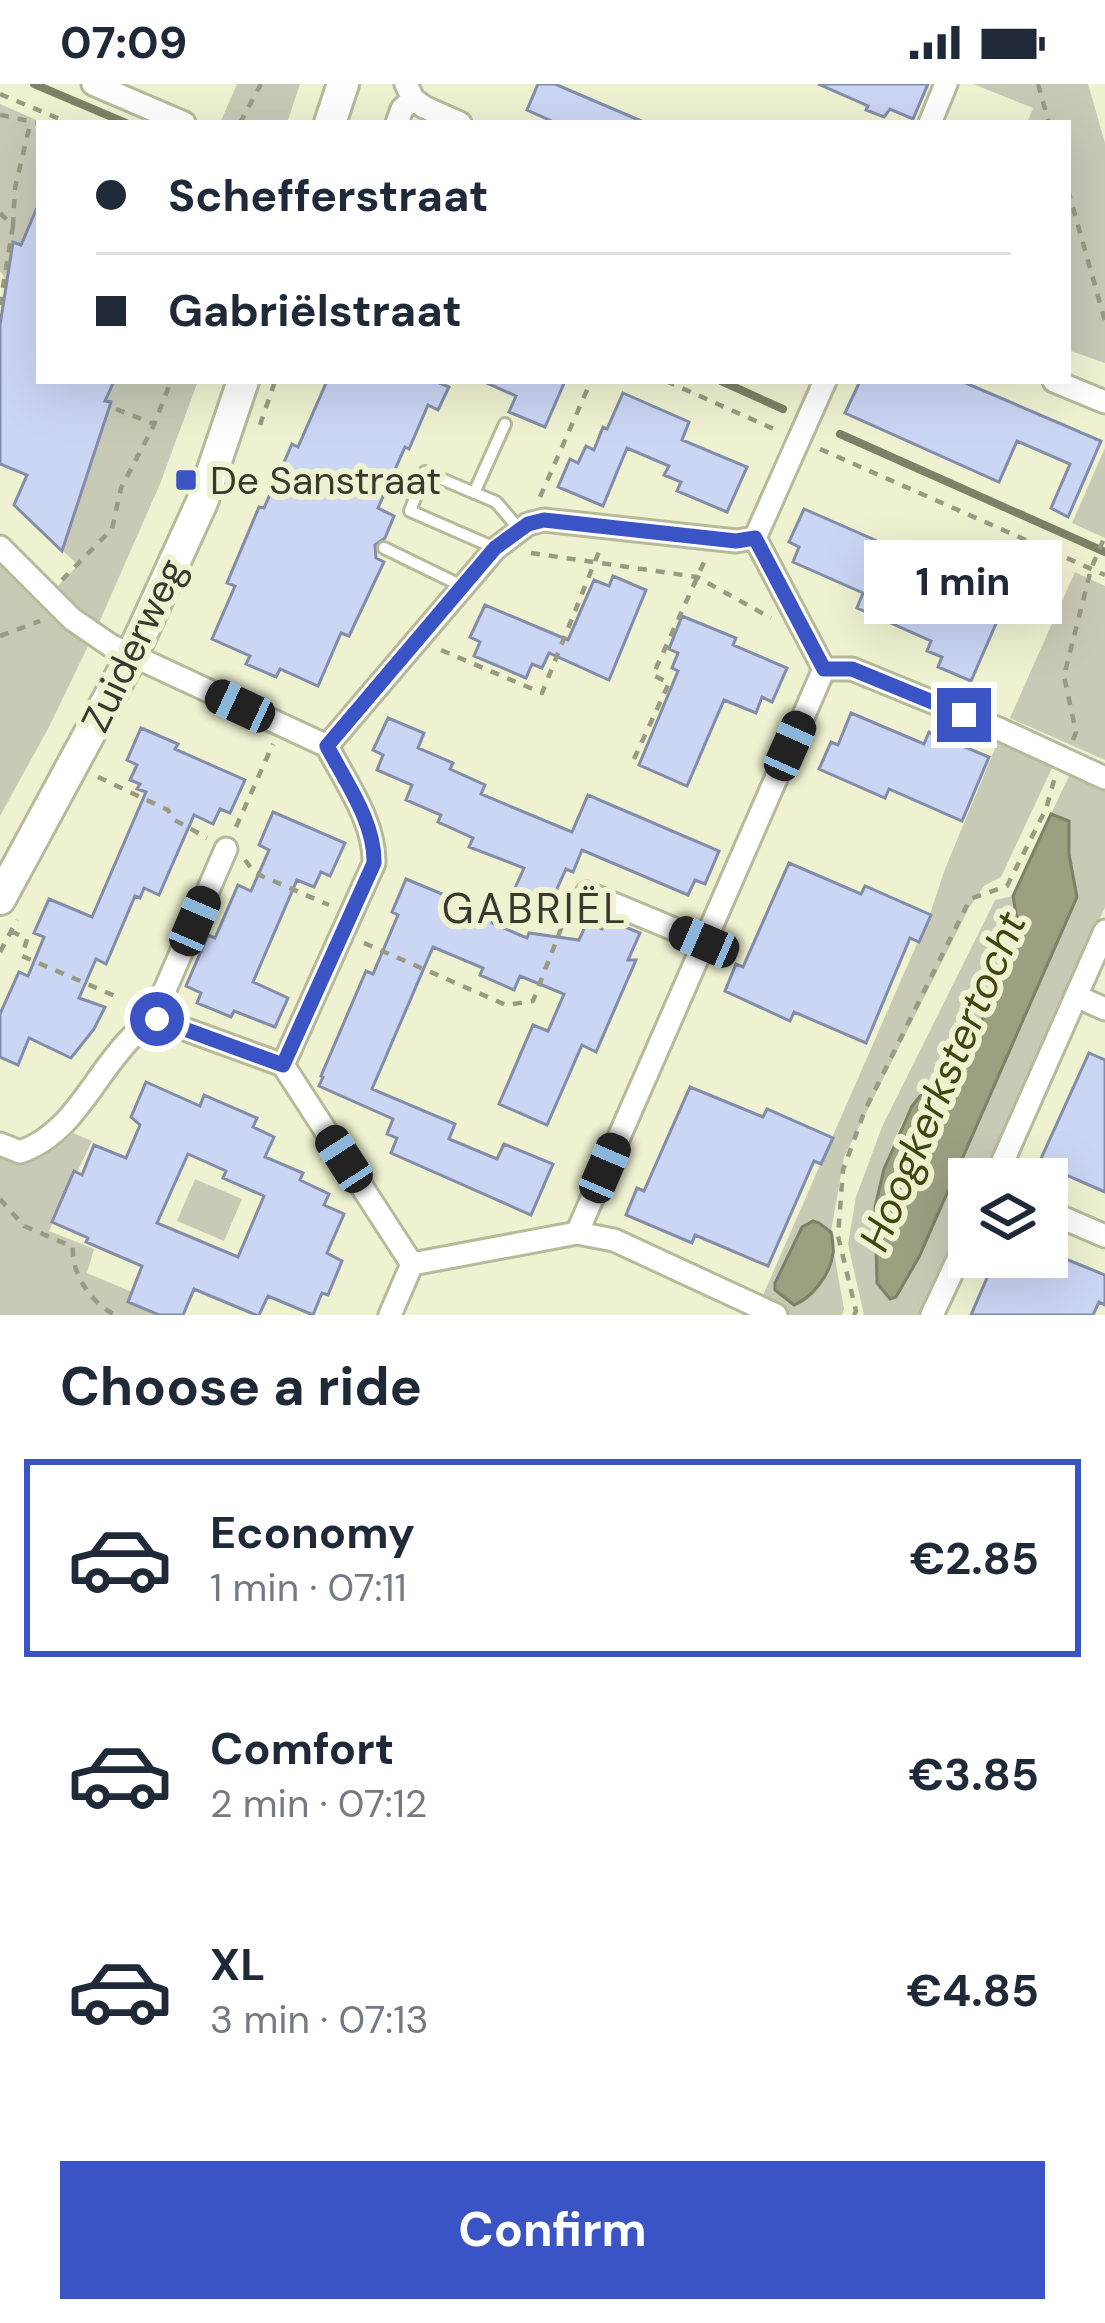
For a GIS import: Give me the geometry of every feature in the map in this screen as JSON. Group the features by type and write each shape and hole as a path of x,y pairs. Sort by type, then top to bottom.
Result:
{"street":[{"path":"93,84 177,120"},
{"path":"331,120 343,84"},
{"path":"931,120 946,84"},
{"path":"398,120 410,91 424,107 453,120"},
{"name":"Zuiderweg","path":"0,899 131,657 202,502 242,384"},
{"path":"755,538 823,384"},
{"path":"1061,384 1105,402"},
{"path":"327,746 495,548 524,527 544,520 736,541 755,538"},
{"path":"755,538 824,669"},
{"path":"0,547 72,620 131,657 327,746 357,803 374,848 374,863 283,1065"},
{"path":"824,669 852,669 1105,778"},
{"path":"577,1233 824,669"},
{"path":"0,1144 20,1152 56,1133 134,1035 157,1019 164,992 226,849"},
{"path":"587,892 704,942"},
{"path":"1004,1158 1105,931"},
{"path":"1076,996 1105,1009"},
{"path":"157,1019 283,1065 412,1264"},
{"path":"1068,1220 1105,1236"},
{"path":"412,1264 577,1233 614,1240 776,1315"},
{"path":"390,1315 412,1264"},
{"path":"932,1315 949,1278"}],"lane":[{"path":"474,493 505,424"},
{"path":"495,548 410,511 425,472 496,502 524,527"},
{"path":"385,548 462,587"}],"path":[{"path":"242,120 261,84"},
{"path":"1038,84 1048,120"},
{"path":"0,94 62,120"},
{"path":"0,115 35,122 15,188 0,305"},
{"path":"1071,201 1105,322"},
{"path":"0,213 13,226"},
{"path":"59,583 112,529 121,488 170,384"},
{"path":"524,527 590,384"},
{"path":"673,384 1105,575"},
{"path":"116,409 154,424"},
{"path":"416,640 542,693 609,527"},
{"path":"634,759 669,683 653,675 715,538"},
{"path":"854,1315 838,1236 843,1170 865,1110 970,899 1007,886 1046,809 1076,732 1064,676 1104,538"},
{"path":"495,548 697,577 809,640"},
{"path":"0,636 49,618 72,620"},
{"path":"226,849 282,724"},
{"name":"Zuiderweg","path":"93,775 168,810 172,819 248,862 255,873 506,1005 533,1001 574,896 587,892"},
{"path":"11,931 28,939 22,956 115,996"},
{"path":"0,1199 24,1226 73,1247 72,1257 91,1296 116,1315"}],"shaded area":[{"path":"237,84 300,84 288,120 221,120"},
{"path":"973,84 1088,84 1105,143 1105,363 1071,351 1071,120 1028,120 1033,108"},
{"path":"0,104 36,120 36,207 20,244 12,242 6,279 0,271"},
{"path":"112,384 197,384 160,484 98,625 57,587 78,565 62,550"},
{"path":"1105,448 1105,538 1072,523"},
{"path":"0,561 89,644 0,816"},
{"path":"1075,572 1105,586 1105,760 1010,718"},
{"path":"998,741 1053,766 1001,877 984,886 969,908 844,1157 831,1232 820,1223 780,1295 793,1305 808,1297 834,1253 842,1315 790,1315 760,1302 930,914"},
{"path":"1070,774 1105,789 1105,907 991,1158 962,1158 1076,898 1069,821 1051,814"},
{"path":"1013,896 1020,938 966,1055 917,1100 903,1121 881,1180 875,1206 877,1283 919,1257 948,1191 948,1254 921,1315 864,1315 848,1244 856,1197 882,1127 995,900"},
{"path":"73,1133 92,1141 49,1231 94,1249 87,1273 186,1315 0,1315 0,1154 40,1157"},
{"path":"195,1179 242,1199 224,1241 177,1221"}],"water":[{"name":"Hoogkerkstertocht","path":"1051,814 1069,821 1077,897 962,1158 948,1158 948,1191 919,1257 896,1297 890,1299 877,1283 875,1207 884,1169 912,1106 956,1070 966,1055 1020,938 1013,896"},
{"path":"813,1221 831,1232 833,1254 819,1285 794,1305 775,1290 775,1283 802,1227"}],"building":[{"path":"538,84 555,84 639,120 549,120 527,110"},
{"path":"818,84 928,84 913,119 890,109 884,117"},
{"path":"36,210 36,384 113,384 105,401 111,402 62,551 14,505 27,475 0,464 0,325 13,242 21,245"},
{"path":"326,384 449,387 438,410 428,405 378,508 394,516 385,538 375,545 376,558 384,562 349,636 341,633 318,686 280,669 276,677 246,664 250,656 212,639 235,586 227,583 259,507 264,508 292,444 298,447"},
{"path":"489,384 564,384 545,427 509,412 516,396"},
{"path":"859,384 968,384 1101,441 1068,517 1051,508 1070,464 1017,441 999,482 845,413"},
{"path":"623,393 689,422 682,440 747,467 727,512 677,491 681,482 664,475 669,466 627,448 603,506 558,487 570,459 578,463 586,446 594,450"},
{"path":"804,509 875,540 869,555 953,591 972,545 988,552 992,542 1025,557 971,681 938,667 942,657 927,651 931,641 857,608 863,593 793,562 799,547 789,542"},
{"path":"613,576 646,590 609,680 549,653 542,668 532,664 526,678 474,656 480,642 470,637 485,605 568,640 594,580 609,586"},
{"path":"682,616 736,638 733,645 787,668 772,702 762,697 756,713 724,700 687,786 639,765 678,671 672,668 678,653 669,649"},
{"path":"851,713 924,744 929,732 989,757 962,821 889,789 885,798 819,769 831,742 838,745"},
{"path":"388,718 424,733 418,748 453,763 450,769 485,785 481,794 572,832 588,795 719,851 705,884 695,880 688,895 582,850 573,872 566,869 550,904 515,888 524,868 469,847 473,838 438,822 441,815 406,800 412,785 377,770 383,755 373,750"},
{"path":"141,728 245,780 230,813 220,809 213,824 194,815 159,895 144,888 140,898 135,896 106,964 96,959 79,998 105,1007 71,1058 29,1038 18,1065 0,1057 0,1014 19,972 28,976 44,937 34,933 49,899 92,917 146,792 130,780 137,765 127,760"},
{"path":"273,812 345,843 330,876 321,872 314,887 297,880 253,982 288,998 275,1027 197,1003 201,993 186,986 208,935 215,938 238,885 251,891 269,850 259,845"},
{"path":"789,863 861,894 865,886 931,915 919,942 910,938 866,1043 794,1012 790,1021 725,991 736,964 743,967"},
{"path":"406,879 495,916 492,923 527,938 529,933 579,940 587,922 602,929 606,919 640,933 628,960 636,960 596,1052 582,1045 547,1125 499,1104 533,1025 548,1031 564,994 520,976 514,990 480,975 483,968 433,947 372,1089 455,1124 449,1139 497,1159 504,1144 553,1164 531,1215 391,1153 397,1138 387,1134 393,1119 319,1086 366,971 373,974 398,915 392,912"},
{"path":"1089,1053 1105,1060 1105,1192 1068,1176 1068,1158 1041,1158"},
{"path":"146,1082 200,1106 204,1095 257,1118 253,1127 274,1137 265,1157 303,1173 300,1180 329,1194 324,1205 344,1214 327,1253 342,1261 328,1295 322,1293 313,1315 268,1296 256,1315 194,1289 183,1315 159,1315 128,1302 142,1266 52,1222 74,1171 82,1175 94,1145 126,1158 140,1125 131,1117","holes":["188,1154 226,1171 223,1178 264,1196 238,1257 157,1223"]},
{"path":"690,1087 763,1117 767,1109 833,1138 821,1164 814,1161 768,1266 695,1235 692,1243 626,1215 637,1188 644,1191"},
{"path":"1068,1260 1105,1275 1105,1305 1099,1302 1093,1315 971,1315 987,1278 1068,1278"}],"waterway":[{"path":"34,84 119,120"},
{"path":"728,384 783,409"},
{"path":"840,434 1105,552"}],"place":[{"name":"De Sanstraat","path":"186,480"}],"district":[{"name":"GABRIËL","path":"535,908"}],"route":[{"path":"157,1019 283,1065 374,863 374,848 357,803 327,746 495,548 528,524 544,520 736,541 755,538 824,669 852,669 964,715"}]}
